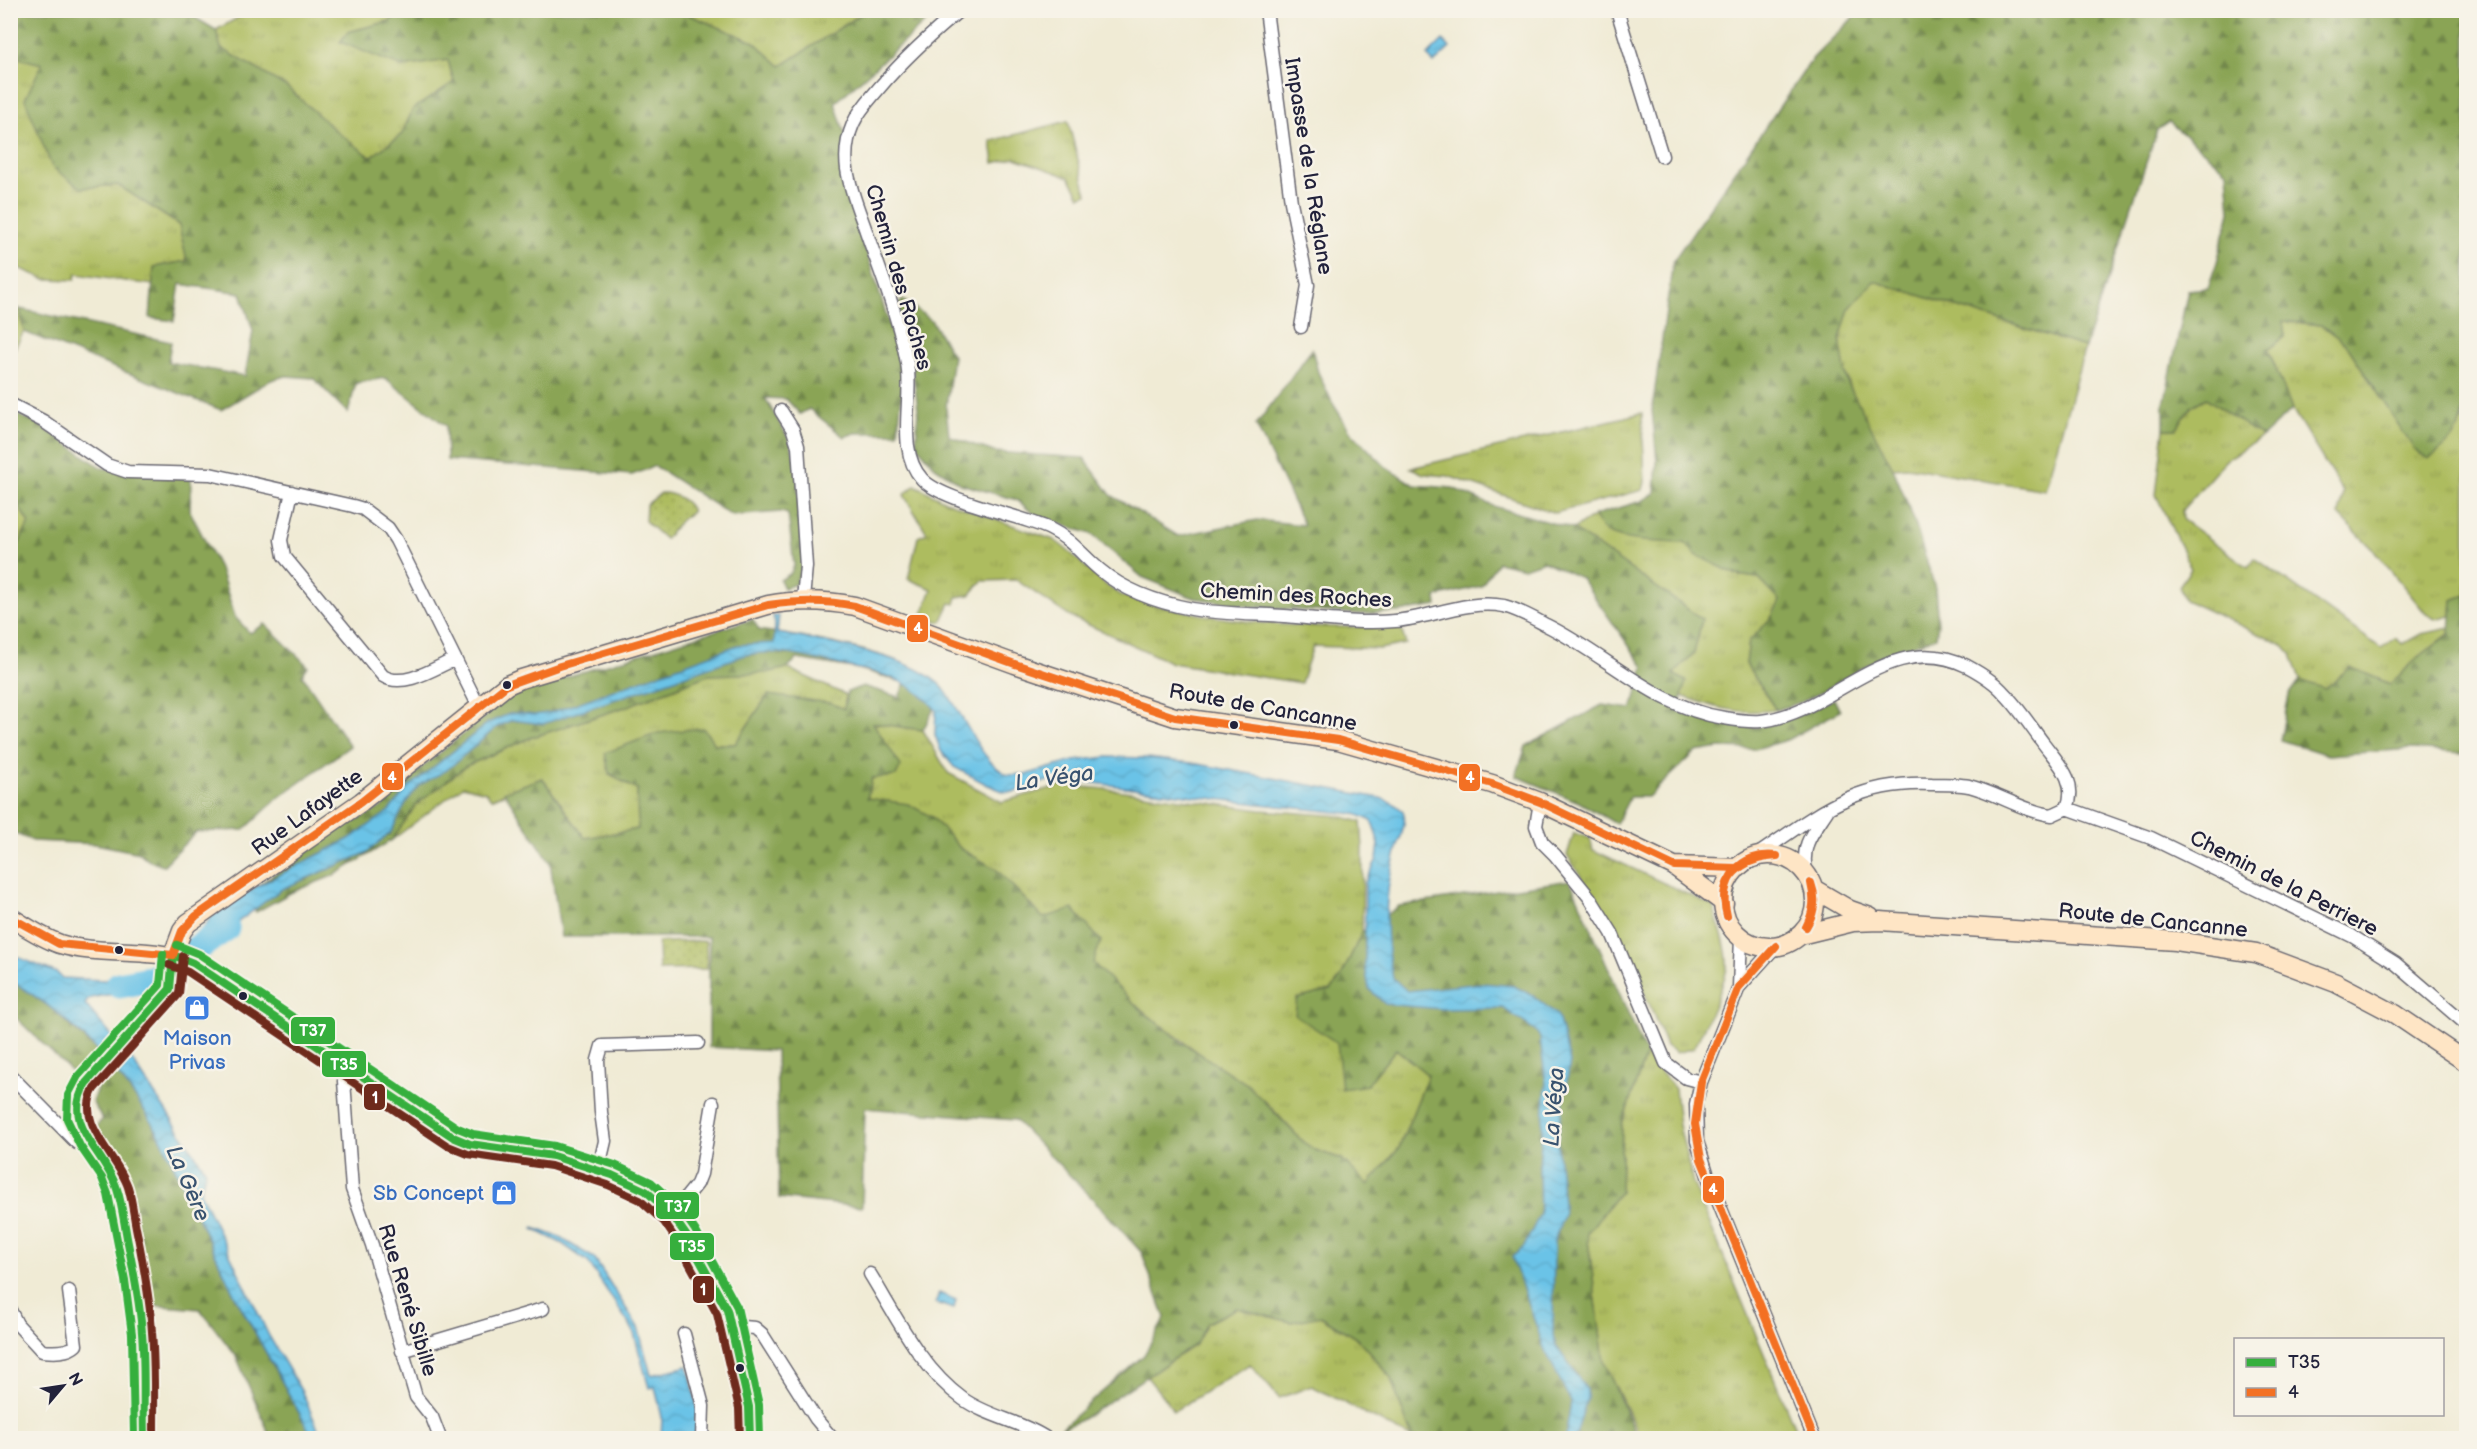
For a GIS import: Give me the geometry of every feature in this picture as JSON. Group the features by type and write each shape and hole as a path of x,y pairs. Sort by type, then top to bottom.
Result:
{"main road":[{"name":"Rue Lafayette","path":"89,1141 79,1122 76,1106 78,1096 86,1083 170,989 173,955 182,931 196,916 361,802 507,685 541,672 768,605 803,600"},
{"name":"Route de Cancanne","path":"803,600 830,601 855,606 1015,664 1175,717 1338,740 1492,784 1540,802 1674,866 1724,903"},
{"path":"1773,855 1791,860 1806,872 1814,889 1815,906 1810,922 1800,936 1789,943 1776,946 1758,945 1741,937 1732,928 1724,903 1725,890 1729,878 1738,868 1754,857 1773,855"},
{"name":"Route de Cancanne","path":"1674,866 1738,868"},
{"name":"Route de Cancanne","path":"1814,889 1850,910 1880,921"},
{"path":"10,918 59,944 173,955 193,963 453,1137 470,1143 553,1156 631,1183 646,1191 672,1215 691,1244 727,1310 749,1407 750,1438"},
{"name":"Route de Cancanne","path":"1800,936 1853,921 1880,921 2176,941 2256,953 2346,988 2395,1014 2466,1062"},
{"path":"89,1141 111,1173 124,1212 142,1333 144,1438"}],"street":[{"name":"Chemin des Roches","path":"960,10 902,61 859,112 847,140 846,166 854,199 887,292 907,358 910,389 908,437 911,458 927,484 944,493 1051,529 1078,548 1097,568 1116,582 1138,594 1191,609 1361,622 1399,620 1487,605 1504,606 1522,612 1560,632 1659,696 1710,716 1762,721 1787,714 1898,660 1918,655 1946,658 1979,673 2004,693 2067,775 2072,792 2067,808"},
{"name":"Impasse de la Réglane","path":"1266,10 1291,202 1308,285 1301,327"},
{"path":"1617,10 1662,156"},
{"path":"10,404 43,421 107,465 128,472 210,474 363,509 388,528 479,707"},
{"path":"781,411 792,429 798,446 806,566 803,600"},
{"path":"292,492 281,540 284,556 383,676 390,680 407,679 455,659"},
{"path":"1754,857 1831,805 1851,795 1878,787 1923,783 1969,786 2047,814 2057,814 2067,808"},
{"path":"1540,802 1536,826 1542,842 1590,898 1612,933 1666,1063 1686,1078 1701,1082"},
{"path":"1806,872 1803,855 1807,841 1831,805"},
{"name":"Chemin de la Perriere","path":"2067,808 2151,838 2352,936 2409,974 2466,1024"},
{"path":"1741,937 1739,987 1701,1082 1695,1124 1701,1159 1814,1438"},
{"path":"1739,987 1776,946"},
{"path":"598,1171 605,1141 598,1060 602,1046 698,1043"},
{"name":"Rue René Sibille","path":"351,1067 344,1081 352,1189 372,1245 416,1397 432,1417 440,1438"},
{"path":"10,1075 49,1112 77,1143 89,1141"},
{"path":"672,1215 697,1184 701,1174 713,1103"},
{"path":"870,1274 909,1338 946,1384 963,1399 1046,1438"},
{"path":"10,1310 17,1324 42,1351 55,1352 72,1349 76,1345 69,1291"},
{"path":"402,1351 543,1309"},
{"path":"732,1326 755,1328 762,1334 816,1419 832,1438"},
{"path":"684,1334 703,1406 702,1438"}],"green space":[{"path":"11,11 184,11 216,30 221,48 287,87 337,132 371,157 402,134 413,109 454,82 448,60 402,67 340,42 348,32 390,21 403,11 684,11 754,42 781,66 866,11 938,11 835,103 847,140 846,166 867,253 898,353 903,382 898,433 855,433 844,437 809,409 800,414 786,399 765,398 790,441 796,462 804,561 796,584 784,588 780,580 790,574 794,566 788,514 781,512 732,516 655,466 632,475 447,460 446,426 385,378 356,383 348,413 313,378 286,376 271,380 221,410 24,332 20,309 171,342 168,362 245,376 253,331 241,293 180,284 174,321 150,318 154,267 187,261 179,225 118,185 81,188 52,167 25,99 42,64 11,56"},
{"path":"250,11 403,11 390,21 348,32 402,67 448,60 454,83 413,109 402,134 371,157 337,132 287,87 220,48 216,30"},
{"path":"684,11 866,11 781,67 754,42 686,14"},
{"path":"1860,11 2466,11 2466,383 2462,418 2454,435 2448,443 2428,459 2414,449 2346,344 2321,325 2283,321 2285,337 2268,349 2292,409 2262,437 2206,398 2192,406 2176,429 2164,429 2164,404 2188,290 2208,288 2230,212 2227,171 2169,122 2157,130 2085,347 1874,281 1849,309 1840,339 1847,382 1893,468 1914,520 1935,588 1938,624 1936,637 1882,656 1802,702 1776,710 1746,664 1749,641 1771,618 1780,601 1758,578 1737,575 1696,555 1685,543 1641,541 1618,537 1602,528 1595,515 1642,501 1655,493 1657,461 1652,410 1673,261 1813,58"},
{"path":"11,56 43,64 81,188 118,185 179,225 187,261 155,267 153,285 76,274 75,280 45,279 14,266 11,267"},
{"path":"1068,121 1087,194 1080,196 1069,177 1015,158 994,163 991,141"},
{"path":"1874,281 2085,347 2045,490 1907,467 1893,468 1852,391 1841,349 1842,328 1849,309"},
{"path":"903,300 931,320 953,356 946,408 949,436 994,452 1084,458 1111,495 1178,536 1257,520 1304,525 1256,425 1312,349 1318,372 1332,402 1350,431 1386,467 1414,485 1453,488 1493,506 1573,529 1702,619 1694,653 1673,674 1686,681 1678,711 1723,725 1758,727 1791,718 1834,699 1840,711 1787,740 1755,749 1720,748 1696,752 1648,797 1630,797 1616,824 1579,802 1516,776 1526,746 1602,705 1632,709 1644,667 1581,578 1544,561 1524,568 1498,562 1481,586 1436,597 1437,606 1399,612 1361,614 1254,607 1194,598 1142,577 1091,534 1036,516 1017,500 961,484 935,467 916,444 918,408 910,354 898,305"},
{"path":"11,307 20,309 24,331 11,355"},
{"path":"2282,321 2322,325 2346,344 2414,448 2463,421 2466,383 2466,595 2452,600 2451,615 2435,619 2426,614 2374,550 2339,515 2343,492 2292,409 2268,349 2285,337"},
{"path":"2206,398 2262,437 2226,460 2182,510 2183,520 2248,567 2255,558 2381,648 2395,638 2403,644 2421,634 2451,628 2450,633 2420,656 2390,684 2350,667 2325,689 2300,680 2291,654 2283,645 2185,600 2179,586 2191,569 2156,495 2164,429 2176,429 2192,406"},
{"path":"11,412 38,424 102,468 191,479 190,511 221,572 235,617 250,633 265,624 308,666 302,675 350,746 278,798 244,830 196,832 163,866 148,860 140,853 96,844 33,841 11,832 10,562 29,523 11,494"},
{"path":"1642,413 1645,482 1643,490 1555,513 1448,476 1424,474 1411,468"},
{"path":"915,485 945,501 1054,540 1103,583 1121,595 1134,600 1202,615 1258,623 1343,627 1400,626 1406,644 1379,649 1313,646 1301,683 1172,663 1069,616 1016,580 982,581 970,595 957,597 955,604 950,603 941,622 922,616 932,589 908,579 918,537 927,533 904,495"},
{"path":"661,493 680,498 692,512 681,520 665,539 645,521 646,505"},
{"path":"11,494 29,523 11,562"},
{"path":"1595,515 1603,529 1640,540 1685,543 1697,555 1737,575 1758,578 1781,601 1771,618 1749,641 1746,664 1776,710 1739,711 1682,696 1685,681 1673,674 1694,653 1702,619 1573,529"},
{"path":"2466,595 2466,751 2462,753 2412,749 2328,755 2280,740 2289,695 2300,680 2325,689 2350,667 2390,684 2420,656 2450,634 2452,600"},
{"path":"753,619 759,630 830,642 908,665 928,676 944,689 923,730 873,723 901,766 896,776 872,778 867,798 908,804 932,817 961,849 996,869 1043,918 1073,909 1101,941 1093,963 1140,1009 1183,1043 1247,1084 1303,1142 1315,1150 1342,1159 1368,1185 1399,1148 1428,1075 1396,1049 1367,1085 1342,1089 1337,1043 1295,1015 1297,999 1331,990 1341,977 1362,932 1399,906 1570,880 1646,1054 1622,1124 1620,1192 1587,1233 1604,1362 1637,1438 1412,1438 1390,1376 1359,1340 1321,1316 1291,1322 1237,1308 1207,1323 1196,1344 1081,1420 1060,1429 1144,1355 1165,1318 1142,1253 1093,1199 1015,1120 865,1108 862,1207 779,1198 776,1051 709,1047 709,937 561,937 550,862 504,792 542,778 585,838 638,829 637,790 609,773 605,753 658,733 703,728 715,744 735,744 768,695 831,703 844,709 847,692 863,686 899,697 905,683 859,669 797,659 787,668 766,673 708,675 625,707 530,738 466,766 416,805 392,840 335,875 292,892 256,912 251,905 254,888 332,834 382,807 404,782 519,689 529,685 547,683"},
{"path":"787,668 846,695 844,709 768,695 735,744 715,744 609,774 637,790 638,829 585,838 542,778 491,799 486,792 463,786 392,840 416,805 466,766 530,738 625,707 708,675 766,673"},
{"path":"872,723 923,730 948,773 1002,802 1062,785 1116,790 1260,810 1340,816 1361,822 1362,932 1341,977 1331,990 1297,999 1337,1043 1367,1085 1396,1049 1428,1075 1399,1148 1368,1186 1342,1159 1315,1150 1303,1142 1268,1104 1140,1009 1043,918 996,869 961,849 932,817 867,798 872,778 896,776"},
{"path":"1574,833 1590,838 1593,850 1713,906 1724,943 1727,966 1708,1020 1694,1048 1676,1053 1666,1046 1615,929 1567,855"},
{"path":"706,941 707,969 659,970 658,942"},
{"path":"11,981 38,996 100,1053 77,1077 11,1013"},
{"path":"1646,1054 1675,1089 1679,1125 1693,1183 1799,1438 1640,1438 1604,1362 1587,1233 1620,1192 1622,1124"},
{"path":"112,1066 144,1109 159,1134 235,1296 313,1438 271,1438 236,1356 200,1309 150,1305 131,1191 125,1175 95,1127 103,1119 92,1102 98,1086"},
{"path":"1237,1308 1291,1322 1320,1316 1359,1340 1390,1376 1412,1438 1312,1386 1279,1398 1250,1364 1174,1411 1147,1377 1196,1344 1207,1323"}],"water":[{"path":"1443,40 1450,48 1434,63 1427,56"},
{"path":"773,616 779,616 777,633 864,651 910,666 928,676 950,697 988,759 1008,775 1028,774 1074,761 1107,757 1147,758 1192,763 1380,798 1393,803 1403,811 1404,826 1392,867 1386,915 1393,978 1407,991 1482,983 1514,986 1535,997 1558,1016 1570,1062 1557,1140 1564,1215 1554,1241 1553,1335 1556,1346 1587,1390 1587,1398 1575,1438 1565,1438 1571,1402 1544,1348 1512,1257 1524,1247 1540,1214 1539,1167 1546,1084 1540,1038 1536,1031 1503,1008 1442,1009 1385,1004 1369,989 1365,966 1365,883 1377,859 1379,844 1372,821 1356,814 1232,801 1072,780 1050,780 1015,792 1005,792 954,767 941,751 935,735 936,710 926,699 907,685 876,672 782,653 758,653 745,655 543,724 512,720 497,727 447,770 420,785 407,801 391,832 366,853 282,889 199,949 198,936 211,917 254,888 349,839 388,812 408,788 488,723 509,714 534,715 553,712 738,645 774,643"},
{"name":"La Gère","path":"10,954 57,973 62,978 103,980 154,976 155,979 143,990 94,997 85,1004 134,1063 206,1171 200,1192 269,1336 302,1392 322,1438 313,1438 235,1296 159,1134 145,1111 113,1068 76,1029 34,995 11,981"},
{"path":"534,1228 559,1237 594,1258 638,1327 651,1375 688,1366 699,1414 697,1438 661,1438 662,1417 655,1387 649,1388 633,1330 588,1262"},
{"path":"939,1293 956,1300 954,1309 936,1303"}],"waterway":[{"name":"La Véga","path":"119,985 155,978 226,928"}],"transit line":[{"name":"4","path":"173,955 182,931 196,916 361,802 507,685 560,666 768,605 801,602 855,606 1015,664 1175,717 1338,740 1492,784 1540,802 1674,866 1738,868"},
{"name":"4","path":"1727,916 1725,891 1734,871 1752,858 1777,856"},
{"name":"4","path":"1727,916 1724,896 1730,878 1736,871 1751,862 1777,856"},
{"name":"4","path":"1806,927 1813,905 1811,883"},
{"name":"4","path":"1806,927 1814,906 1811,883"},
{"name":"4","path":"10,917 59,944 173,955"},
{"name":"T37","path":"177,945 199,954 458,1128 473,1134 555,1146 615,1165 651,1182 679,1207 695,1230 737,1307 759,1405 760,1438"},
{"name":"4","path":"1776,946 1739,987 1701,1082 1695,1124 1701,1159 1814,1438"},
{"name":"T37","path":"134,1438 132,1334 125,1280 108,1194 102,1178 80,1146 67,1119 68,1095 78,1076 160,985 163,954"},
{"name":"T35","path":"173,955 193,963 453,1137 470,1144 553,1156 612,1175 646,1191 672,1215 686,1235 727,1310 749,1407 750,1438"},
{"name":"T35","path":"144,1438 141,1321 122,1207 111,1175 87,1138 78,1112 79,1098 86,1083 170,989 173,955"},
{"name":"1","path":"154,1438 151,1320 145,1272 131,1199 123,1175 93,1127 89,1114 89,1102 94,1089 179,994 183,956"},
{"name":"1","path":"169,965 188,972 448,1146 468,1154 551,1166 608,1185 640,1200 664,1222 677,1241 717,1314 739,1408 740,1438"}],"place":[{"name":"Maison Privas","path":"197,1008"},
{"name":"Sb Concept","path":"504,1193"}]}
